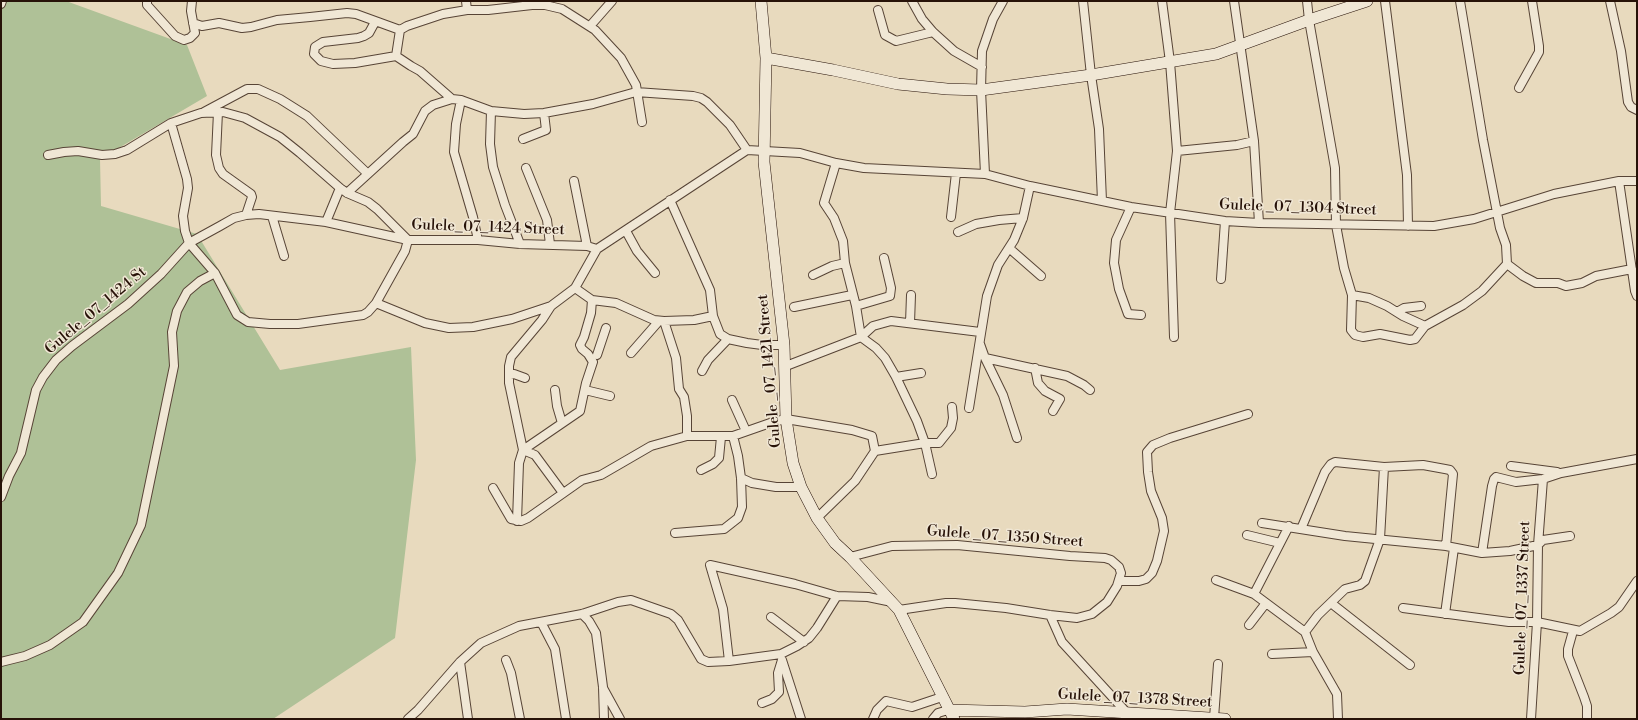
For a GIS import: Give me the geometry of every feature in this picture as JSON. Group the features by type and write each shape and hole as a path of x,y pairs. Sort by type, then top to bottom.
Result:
{"main road":[{"name":"Gulele _07_1421 Street","path":"761,1 766,58 764,162 786,366 786,419 793,463 801,487 817,518 835,543 896,606 951,714"},
{"path":"766,58 898,84 947,89 981,90 1091,75 1216,54 1309,20 1367,1"},
{"name":"Gulele _07_1378 Street","path":"951,714 1027,715 1067,709 1105,715 1127,713 1219,719"}],"street":[{"path":"147,1 148,5 175,36 184,40 195,34 191,11 192,1"},
{"path":"466,1 467,10"},
{"path":"590,26 611,1"},
{"path":"912,1 922,19 933,32 954,51 982,67"},
{"path":"985,174 981,90 982,51 987,34 1003,1"},
{"path":"1083,1 1091,75 1099,129 1102,201"},
{"path":"1162,1 1170,62 1177,151 1170,213 1174,337"},
{"path":"1234,1 1254,141 1259,223"},
{"path":"1307,1 1335,168 1336,225 1344,268 1352,295 1351,330 1355,335 1363,337 1380,334 1410,340 1415,339 1425,326 1463,305 1482,291 1507,264 1506,245 1500,228 1498,211 1483,140 1460,1"},
{"path":"1385,1 1407,175 1408,226"},
{"path":"1519,88 1539,52 1532,1"},
{"path":"1610,1 1621,51 1628,102 1631,107 1637,110"},
{"path":"193,23 202,26 216,23 246,28 277,20 310,18 347,13 356,14 374,22 400,30 407,26 442,14 522,5 545,5 570,13 590,26 621,58 633,76 636,85 642,122"},
{"path":"878,10 885,35 896,41 933,32"},
{"path":"374,22 369,33 364,36 322,42 315,48 314,54 321,61 333,64 355,63 396,56 420,71 452,99"},
{"path":"396,56 400,30"},
{"path":"48,155 78,151 102,155 115,154 127,150 171,123 201,113 247,89 258,89 280,99 307,116 368,174"},
{"path":"347,193 413,134 425,111 433,105 452,99 461,100 491,111 524,114 544,113 593,104 636,92 702,98 730,125 747,150"},
{"path":"461,100 456,124 454,152 478,240"},
{"path":"491,111 490,144 493,167 505,205 520,244"},
{"path":"218,112 216,155 219,168 223,174 251,194 252,197 246,215"},
{"path":"171,123 187,179 188,188 183,216 185,231 189,243 215,273 237,315 248,322 298,324 363,315 368,312 376,303 406,251 408,240 377,209 368,202 347,193 340,188 280,137 245,118 223,112 201,113"},
{"path":"523,139 546,130 544,113"},
{"path":"1177,151 1237,145 1254,141"},
{"path":"376,303 425,323 449,328 473,327 512,319 551,306 575,288 597,249 747,150 765,150"},
{"name":"Gulele _07_1304 Street","path":"765,150 800,153 836,163 864,168 985,174 1030,186 1131,207 1225,221 1259,223 1408,226 1453,224 1554,194 1619,181 1637,181"},
{"path":"836,163 824,203 838,227 843,241 844,263 856,306 861,336 876,348 885,358 896,377 917,421 925,443 932,474"},
{"path":"526,168 547,220 550,244"},
{"path":"951,217 956,173"},
{"path":"574,181 587,246"},
{"path":"1619,181 1633,245 1632,269 1637,296"},
{"path":"969,408 987,296 994,274 1014,240 1023,218 1030,186"},
{"path":"326,222 340,188"},
{"path":"670,200 710,290 713,316 720,334 728,339 762,345 784,345"},
{"path":"1131,207 1116,240 1114,263 1119,289 1128,314 1141,315"},
{"name":"Gulele_07_1424 Street","path":"189,243 234,218 246,215 272,216 326,222 408,240 478,240 520,244 587,246 597,249"},
{"path":"272,216 284,256"},
{"path":"958,232 976,224 1023,218"},
{"path":"1221,279 1225,221"},
{"path":"626,230 637,252 655,273"},
{"name":"Gulele_07_1424 St","path":"1,497 9,476 21,453 36,390 43,377 56,360 72,346 128,304 161,274 189,243"},
{"path":"1009,248 1041,276"},
{"path":"856,306 890,296 891,288 884,258"},
{"path":"813,275 832,266 844,263"},
{"path":"1507,264 1523,276 1536,283 1558,283 1566,286 1582,283 1596,276 1632,269"},
{"path":"1,662 24,656 50,645 83,622 118,573 141,525 174,366 172,332 177,311 187,292 200,281 215,273"},
{"path":"575,288 592,300 616,304 654,320 694,320 713,316"},
{"path":"794,306 852,295"},
{"path":"910,324 911,295"},
{"path":"1352,295 1369,298 1425,326"},
{"path":"592,300 591,312 584,337 580,345 582,349 595,355"},
{"path":"517,521 519,463 523,450 508,375 511,357 542,320 551,306"},
{"path":"1397,312 1404,308 1421,306"},
{"path":"631,353 662,321"},
{"path":"662,321 676,358 679,388 684,397 687,416 687,436"},
{"path":"786,366 861,336 873,326 885,322 891,321 980,332"},
{"path":"523,450 580,411 595,355 606,328"},
{"path":"702,371 708,360 728,339"},
{"path":"980,344 1003,395 1017,438"},
{"path":"985,358 1067,376 1090,390"},
{"path":"1035,368 1038,383 1045,391 1060,399 1053,411"},
{"path":"896,377 921,373"},
{"path":"508,375 514,374 525,378"},
{"path":"555,390 557,406 562,423"},
{"path":"585,390 610,396"},
{"path":"732,400 746,431"},
{"path":"875,450 925,443 939,443 951,428 953,418 952,407"},
{"path":"729,661 723,609 710,565 794,584 837,596 868,597 896,606 955,603 1006,608 1078,618 1092,614 1107,602 1118,586 1119,581 1139,581 1146,579 1152,573 1157,561 1164,531 1162,518 1152,491 1148,472 1147,452 1153,445 1170,438 1248,414"},
{"path":"493,488 512,519 517,521 528,518 582,480 601,475 651,446 687,436 733,436 786,419 852,430 872,436 875,450 854,481 817,518"},
{"path":"675,532 724,529 738,518 742,507 741,478 733,436"},
{"path":"701,470 713,464 718,458 721,437"},
{"path":"523,450 535,455 563,492"},
{"path":"1482,553 1492,486 1496,477 1516,482 1637,459"},
{"path":"1301,529 1328,466 1335,462 1384,467 1423,465 1450,470 1452,474 1450,547 1445,614"},
{"path":"1511,466 1561,473"},
{"path":"1305,632 1318,615 1346,589 1363,584 1380,539 1384,467"},
{"path":"741,478 752,483 776,487 801,487"},
{"name":"Gulele _07_1337 Street","path":"1530,719 1537,622 1538,545 1543,478"},
{"path":"1262,523 1289,526 1345,536 1450,547 1482,553 1510,551 1538,545 1543,540 1570,536"},
{"path":"1254,594 1289,526"},
{"path":"1247,535 1280,543"},
{"name":"Gulele _07_1350 Street","path":"850,557 892,546 956,545 997,548 1070,556 1105,558 1111,560 1119,567 1119,581"},
{"path":"1216,580 1254,594 1305,632 1313,652 1337,694 1338,719"},
{"path":"1403,608 1509,622 1537,622 1580,631 1619,607 1637,581"},
{"path":"408,719 418,710 460,662 481,643 519,626 582,614 618,602 631,600 671,614 678,620 701,659 708,662 782,657 809,638 837,596"},
{"path":"1249,625 1266,603"},
{"path":"1331,603 1410,666"},
{"path":"582,614 589,621 596,633 603,687 604,719"},
{"path":"1050,615 1062,642 1127,713"},
{"path":"772,616 804,642"},
{"path":"541,622 555,650 566,719"},
{"path":"1573,630 1568,649 1568,656 1587,706 1587,719"},
{"path":"1272,654 1313,652"},
{"path":"762,703 772,699 778,692 778,674 782,657"},
{"path":"782,657 802,719"},
{"path":"506,660 511,673 520,719"},
{"path":"460,662 468,719"},
{"path":"1218,664 1219,719"},
{"path":"603,687 620,719"},
{"path":"873,719 877,710 886,700 912,707 942,697"},
{"path":"418,710 419,719"},
{"path":"933,719 938,712 951,714"}],"green space":[{"path":"1,1 66,1 187,45 207,96 100,159 101,206 197,234 280,370 411,347 416,460 395,638 273,719 1,719"}]}
